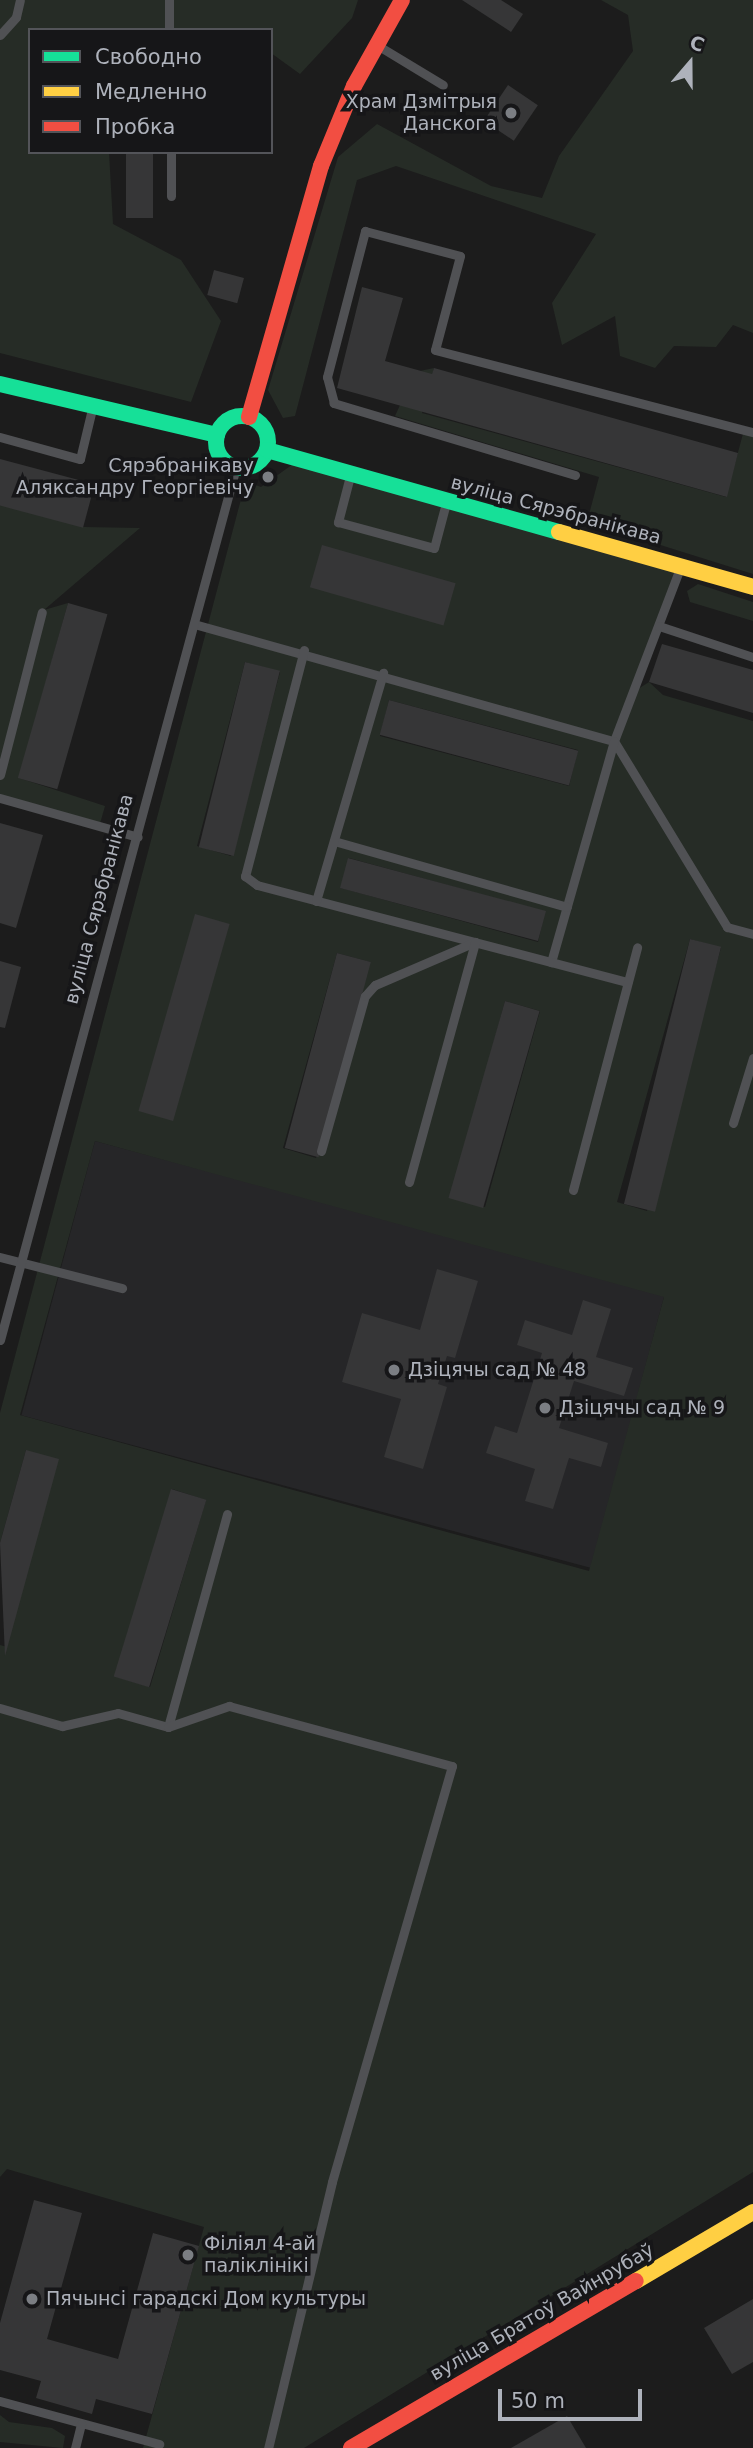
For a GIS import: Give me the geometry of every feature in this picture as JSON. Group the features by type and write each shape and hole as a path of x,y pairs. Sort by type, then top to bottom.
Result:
{"street":[{"path":"249,417 321,166 376,44 402,0"},
{"path":"0,384 92,409 217,435"},
{"path":"249,417 267,433 267,450 251,466 236,467 218,452 217,435 233,418 249,417"},
{"name":"вуліца Сярэбранікава","path":"267,450 446,503 751,582"},
{"name":"вуліца Братоў Вайнрубаў","path":"351,2448 753,2211"}],"lane":[{"path":"0,35 16,17 20,0"},
{"path":"169,0 169,28"},
{"path":"376,44 443,85"},
{"path":"171,154 172,196"},
{"path":"575,475 334,403 327,377 365,231 460,256 435,350 753,432"},
{"path":"0,437 80,459 92,409"},
{"name":"вуліца Сярэбранікава","path":"0,1340 236,467"},
{"path":"351,474 338,522 434,548 446,503"},
{"path":"551,962 614,741 681,566"},
{"path":"0,775 42,612"},
{"path":"194,624 269,647 304,650 614,741 727,927 753,934"},
{"path":"659,626 753,657"},
{"path":"304,650 244,863 245,876 257,885 627,982"},
{"path":"316,901 383,673"},
{"path":"0,798 138,837"},
{"path":"334,841 566,906"},
{"path":"321,1151 365,996 375,985 475,942"},
{"path":"409,1182 475,942"},
{"path":"573,1190 637,947"},
{"path":"733,1123 753,1058"},
{"path":"0,1256 122,1288"},
{"path":"168,1727 227,1514"},
{"path":"0,1708 62,1726 118,1713 168,1727 229,1706 452,1766 332,2182 268,2448"},
{"path":"0,2401 159,2444"},
{"path":"75,2448 80,2424"}],"shaded area":[{"path":"0,0 358,0 352,18 300,74 273,54 273,28 28,28 28,154 109,154 113,224 181,260 221,321 191,402 0,353"},
{"path":"601,0 753,0 753,333 733,325 716,347 674,346 655,368 620,356 615,316 562,345 552,303 596,234 396,166 357,180 295,416 283,418 268,390 338,157 377,124 491,186 542,198 559,156 633,51 628,15"},
{"path":"434,368 422,413 726,497 744,430 753,432 753,574 587,522 599,477 395,416 415,372"},
{"path":"300,459 681,566 635,691 649,682 663,695 753,721 753,2172 304,2448 143,2448 204,2227 7,2169 0,2177 0,1645 7,1647 26,1450 0,1543 0,1413 240,503 247,482 261,487","holes":["245,662 280,672 231,856 197,846","389,700 578,750 569,786 380,736","349,858 545,912 538,942 341,888","690,939 721,948 647,1211 617,1202","337,953 370,962 316,1158 283,1148","505,1001 540,1011 485,1207 451,1197","95,1141 664,1297 589,1571 20,1415","172,1489 206,1500 150,1687 117,1677"]},
{"path":"0,504 84,527 140,528 44,610 68,603 19,778 105,806 99,827 0,798"},
{"path":"698,584 753,602 753,621 690,602 687,591"},
{"path":"95,1141 665,1294 591,1568 21,1415"},
{"path":"0,2415 9,2422 52,2428 65,2436 63,2448 0,2442"}],"building":[{"path":"462,0 501,0 523,14 511,32"},
{"name":"Храм Дзмітрыя Данскога","path":"508,85 538,105 514,141 484,121"},
{"path":"126,154 153,154 153,218 126,218"},
{"path":"214,270 244,278 237,303 207,295"},
{"path":"362,287 403,298 385,361 432,374 434,368 738,453 727,497 337,388"},
{"path":"0,459 95,484 83,528 0,506"},
{"path":"322,545 456,583 443,626 310,587"},
{"path":"68,603 107,614 57,789 18,778"},
{"path":"662,644 753,670 753,713 649,682"},
{"path":"245,662 280,671 234,856 199,847"},
{"path":"389,700 578,751 569,786 380,735"},
{"path":"0,823 43,835 16,928 0,923"},
{"path":"348,858 546,911 538,941 340,888"},
{"path":"195,914 230,924 173,1121 138,1111"},
{"path":"690,939 721,947 655,1212 624,1204"},
{"path":"337,953 371,962 319,1157 285,1148"},
{"path":"0,961 21,967 5,1028 0,1027"},
{"path":"505,1001 540,1011 483,1208 448,1198"},
{"name":"Дзіцячы сад № 48","path":"437,1269 478,1281 455,1358 447,1356 438,1384 447,1387 423,1469 384,1457 401,1399 342,1382 362,1313 420,1330"},
{"name":"Дзіцячы сад № 9","path":"583,1300 611,1309 596,1357 633,1368 624,1396 574,1381 559,1428 608,1443 601,1467 569,1458 553,1509 525,1501 535,1469 486,1453 495,1426 517,1433 542,1353 517,1345 525,1320 572,1335"},
{"path":"26,1450 59,1459 5,1656 0,1543"},
{"path":"171,1489 206,1500 149,1687 114,1676"},
{"name":"Пячынсі гарадскі Дом культуры","path":"34,2200 82,2213 47,2339 118,2359 153,2233 199,2246 152,2414 96,2399 92,2414 36,2398 41,2381 0,2370 0,2323"},
{"path":"753,2299 753,2362 732,2374 704,2328"},
{"path":"567,2416 586,2448 511,2448"}],"traffic: fast":[{"path":"0,384 217,435"},
{"path":"242,416 252,418 260,424 266,432 268,442 266,452 260,460 252,466 242,468 232,466 224,460 218,452 216,442 218,432 224,424 232,418 242,416"},
{"path":"267,450 559,532"}],"traffic: slow":[{"path":"559,532 753,587"},
{"path":"636,2281 753,2212"}],"traffic: jam":[{"path":"249,417 321,166 354,86 402,0"},
{"path":"351,2448 636,2281"}],"place":[{"name":"Храм Дзмітрыя Данскога","path":"511,113"},
{"name":"Сярэбранікаву Аляксандру Георгіевічу","path":"268,477"},
{"name":"Дзіцячы сад № 48","path":"394,1370"},
{"name":"Дзіцячы сад № 9","path":"545,1408"},
{"name":"Філіял 4-ай паліклінікі","path":"188,2255"},
{"name":"Пячынсі гарадскі Дом культуры","path":"32,2299"}]}
